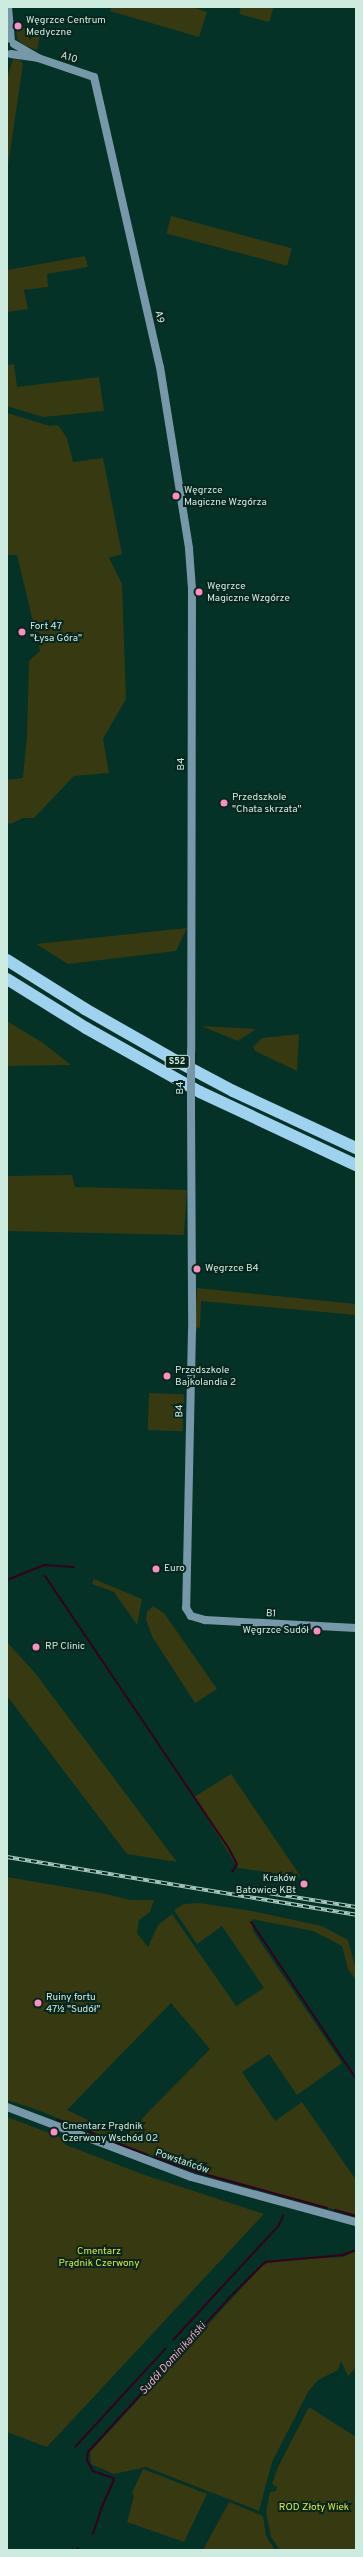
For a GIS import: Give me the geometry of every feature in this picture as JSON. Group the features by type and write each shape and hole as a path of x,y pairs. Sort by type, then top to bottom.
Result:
{"highway":[{"name":"S52","path":"7,960 86,1009 169,1057 254,1101 356,1148"},
{"name":"S52","path":"7,979 86,1028 200,1092 356,1165"}],"street":[{"path":"7,7 11,40 9,55"},
{"name":"A10","path":"11,40 38,58"},
{"name":"A10","path":"9,55 38,58 94,77"},
{"name":"A9","path":"94,77 160,367 190,563"},
{"name":"B4","path":"188,1612 186,1604 192,1264 191,1050 193,931 190,563"},
{"name":"B1","path":"188,1612 195,1617 214,1620 356,1628"},
{"name":"Powstańców","path":"7,2107 191,2177 356,2222"}],"green space":[{"path":"111,7 192,7 207,12 199,37 110,11"},
{"path":"241,7 274,7 269,22 239,14"},
{"path":"16,27 41,31 37,50 24,45 17,39"},
{"path":"13,59 20,60 23,64 7,172 7,78"},
{"path":"171,216 292,248 287,266 166,233"},
{"path":"85,256 88,267 47,274 48,287 24,290 28,309 7,312 7,270"},
{"path":"14,364 17,387 99,377 104,411 43,417 7,406 7,365"},
{"path":"7,413 50,426 58,425 67,438 73,462 103,458 122,554 109,558 122,584 126,699 103,739 109,773 74,776 34,818 23,818 10,824 7,823 7,780 23,778 27,735 29,661 40,651 17,555 7,555"},
{"path":"187,928 176,951 68,964 36,944"},
{"path":"7,1021 43,1043 71,1065 7,1066"},
{"path":"201,1026 256,1029 238,1041"},
{"path":"299,1034 297,1071 255,1051 253,1047 262,1038"},
{"path":"72,1175 75,1187 187,1190 184,1235 7,1231 7,1176"},
{"path":"197,1288 356,1304 356,1315 201,1301 200,1328 195,1327"},
{"path":"149,1393 184,1394 183,1431 148,1430"},
{"path":"94,1579 142,1599 137,1625 114,1592 92,1584"},
{"path":"153,1606 164,1613 217,1689 195,1703 153,1638 146,1620 147,1612"},
{"path":"7,1642 35,1673 177,1862 127,1854 7,1696"},
{"path":"231,1774 301,1877 238,1868 194,1797"},
{"path":"7,1877 106,1894 130,1900 154,1900 150,1912 139,1920 137,1933 148,1947 158,1925 172,1914 236,2006 264,1988 222,1926 197,1944 174,1910 184,1904 199,1903 252,1911 322,1926 348,1940 356,1970 356,1980 348,1969 342,1946 313,1931 252,1919 253,1931 342,2063 297,2095 269,2054 242,2072 275,2121 302,2102 356,2180 356,2215 194,2172 35,2109 7,2100","holes":["171,2003 210,2049 124,2137 67,2110"]},
{"name":"Cmentarz Prądnik Czerwony","path":"7,2117 60,2137 66,2145 142,2174 264,2214 47,2447 7,2432"},
{"path":"356,2251 356,2367 348,2376 341,2361 338,2370 318,2380 308,2392 272,2462 259,2511 146,2467 114,2474 91,2464 90,2452 262,2266 272,2261 343,2257"},
{"name":"ROD Złoty Wiek","path":"309,2407 356,2437 356,2550 280,2550 271,2537 266,2512 270,2492 276,2491 277,2487 272,2484 278,2467"},
{"path":"143,2469 207,2494 184,2542 127,2522 134,2496 132,2493"},
{"path":"229,2502 263,2516 266,2536 275,2550 203,2550"}],"waterway":[{"path":"7,1580 44,1565 74,1567"},
{"path":"45,1576 229,1849 237,1864 232,1872"},
{"path":"251,1922 356,2079"},
{"path":"57,2120 79,2128"},
{"path":"87,2131 147,2155"},
{"path":"154,2157 197,2172 327,2208"},
{"path":"335,2210 356,2216"},
{"path":"173,2340 279,2225 283,2216"},
{"name":"Sudół Dominikański","path":"93,2534 101,2509 114,2480 113,2478 93,2471 87,2460 88,2452 228,2299 265,2262 343,2255 356,2250"},
{"path":"75,2447 166,2348"}],"railway":[{"path":"7,1857 356,1915"},
{"path":"256,1891 356,1907"}],"place":[{"name":"Węgrzce Centrum Medyczne","path":"18,26"},
{"name":"Węgrzce Magiczne Wzgórza","path":"176,496"},
{"name":"Węgrzce Magiczne Wzgórze","path":"199,592"},
{"name":"Fort 47 \"Łysa Góra\"","path":"22,632"},
{"name":"Przedszkole \"Chata skrzata\"","path":"224,803"},
{"name":"Węgrzce B4","path":"197,1269"},
{"name":"Przedszkole Bajkolandia 2","path":"167,1376"},
{"name":"Euro","path":"156,1569"},
{"name":"Węgrzce Sudół","path":"317,1631"},
{"name":"RP Clinic","path":"36,1647"},
{"name":"Kraków Batowice KBt","path":"304,1884"},
{"name":"Ruiny fortu 47½ \"Sudół\"","path":"38,2003"},
{"name":"Cmentarz Prądnik Czerwony Wschód 02","path":"54,2132"}]}
